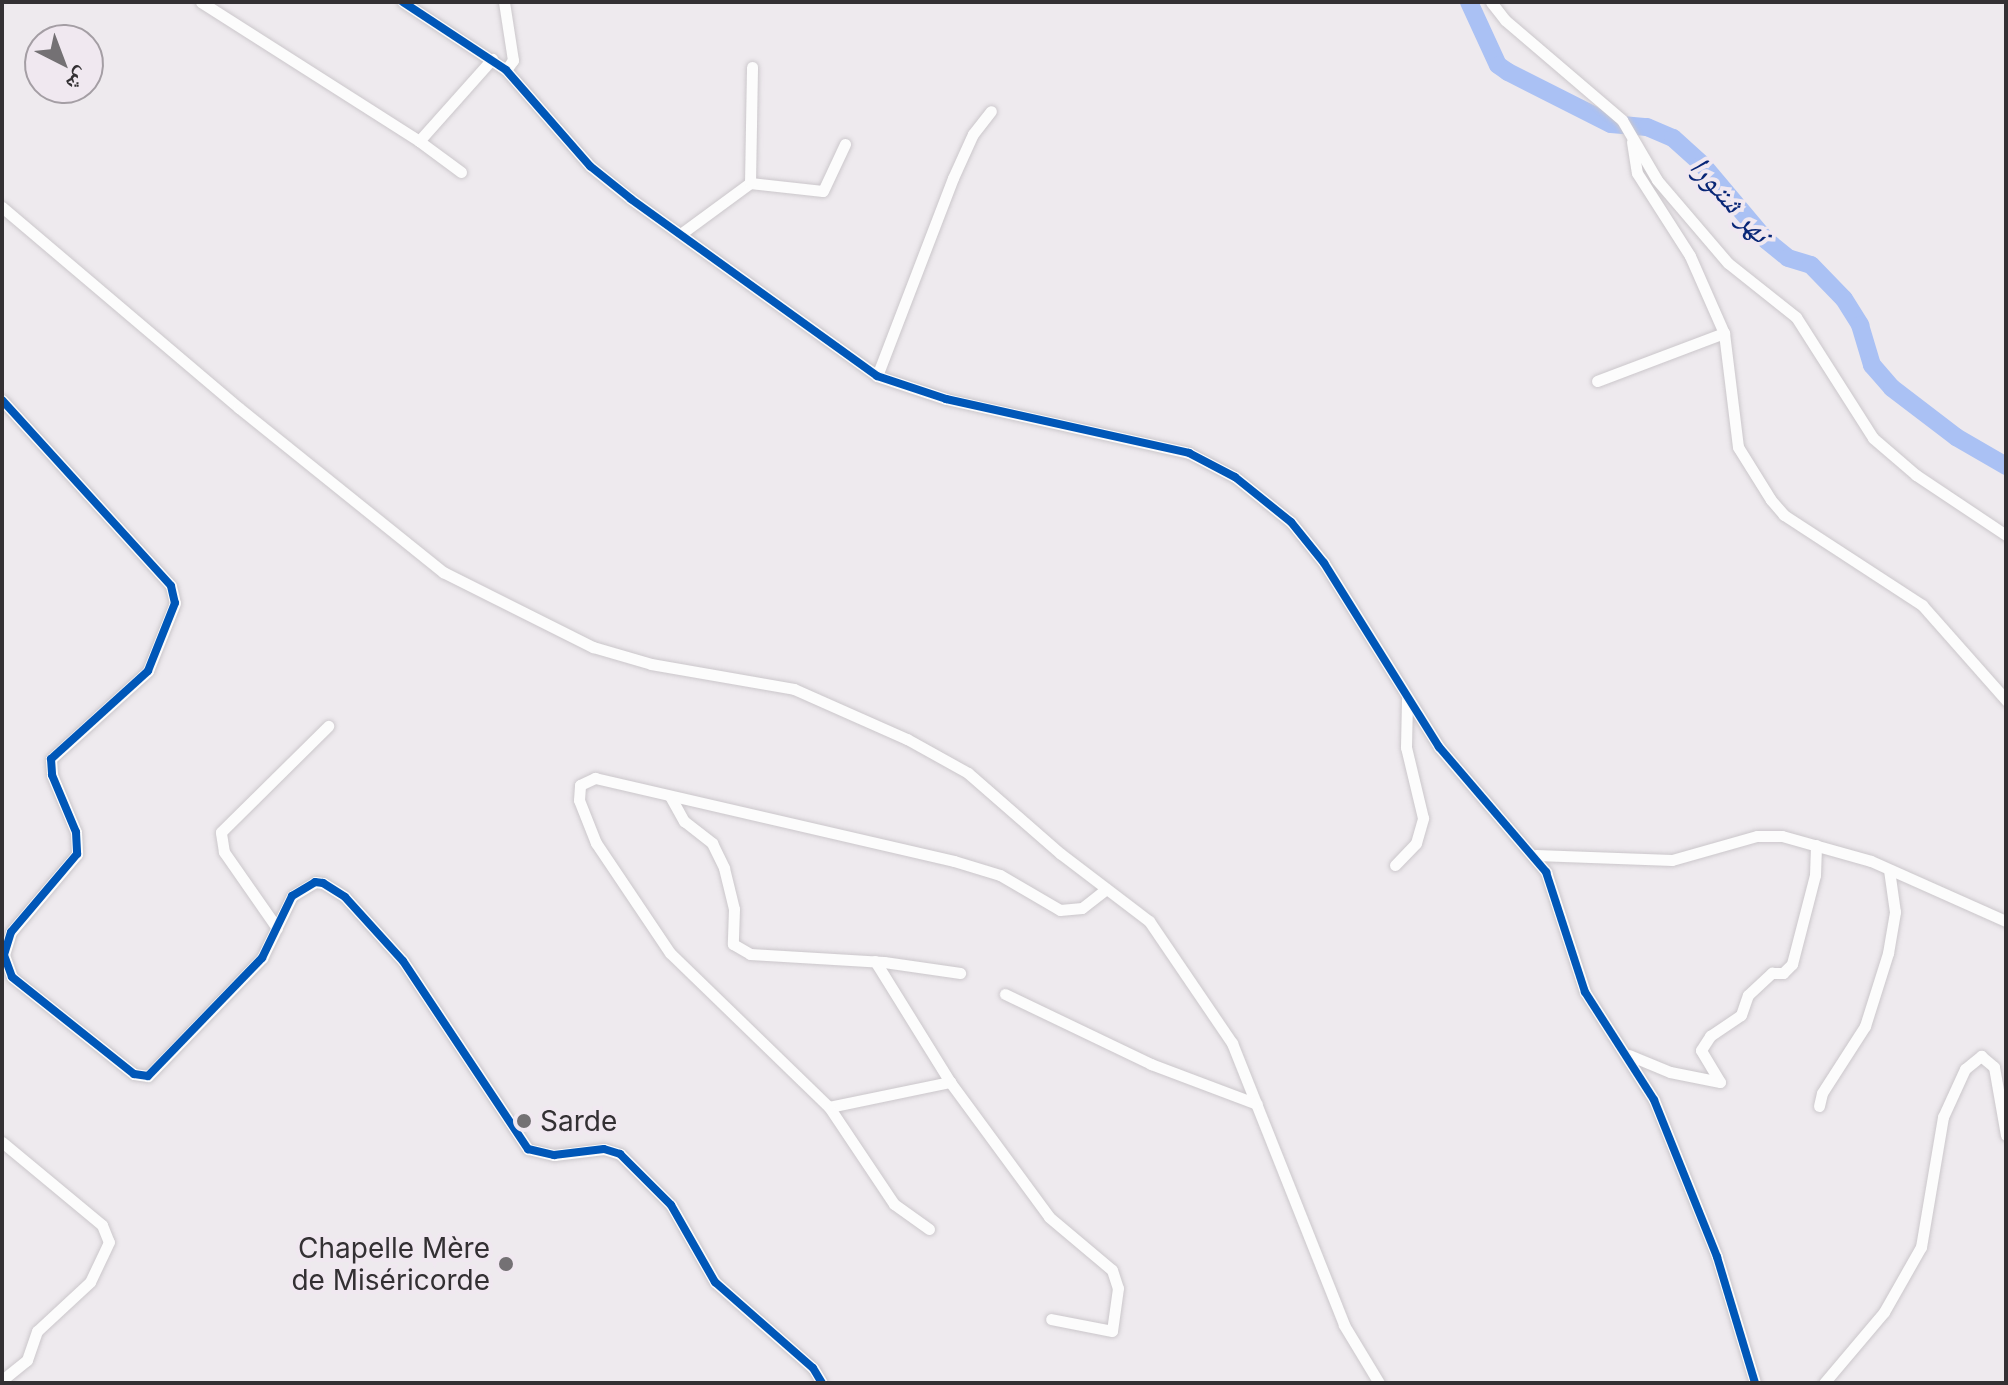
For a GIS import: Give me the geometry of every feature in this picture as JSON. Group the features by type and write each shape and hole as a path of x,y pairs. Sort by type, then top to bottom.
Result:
{"street":[{"path":"201,2 419,141 461,172"},
{"path":"403,2 506,70 590,166 877,376 946,399 1166,446 1235,477 1305,538 1407,699 1465,781 1536,855 1585,992 1654,1100 1717,1257 1755,1383"},
{"path":"504,2 513,60 506,70"},
{"path":"1491,2 1505,20 1622,120 1657,180 1728,263 1796,317 1873,438 1916,475 2006,535"},
{"path":"419,141 492,59"},
{"path":"750,183 752,67"},
{"path":"877,376 953,178 973,134 991,111"},
{"path":"1630,134 1637,173 1690,256 1724,333 1738,447 1771,500 1784,515 1922,605 2006,700"},
{"path":"682,233 750,183 823,191 845,144"},
{"path":"2,207 239,408 443,572 593,647 651,664 794,689 907,739 980,782 1157,930 1203,994 1232,1043 1344,1325 1379,1383"},
{"path":"1597,381 1724,333"},
{"path":"2,400 171,586 175,603 148,671 51,759 52,775 76,832 77,854 17,920 5,948 8,970 31,994 134,1074 148,1076 262,958 292,896 303,887 323,883 345,897 403,961 528,1149 554,1155 604,1149 620,1154 671,1205 715,1282 813,1368 822,1383"},
{"path":"1395,865 1416,843 1423,818 1406,747 1407,699"},
{"path":"277,928 224,852 221,832 328,726"},
{"path":"929,1229 894,1204 829,1107 670,953 596,843 579,800 580,785 595,778 988,870 1060,910 1082,908 1106,889"},
{"path":"670,796 684,821 712,843 724,868 734,909 733,944 750,954 875,961 960,973"},
{"path":"1536,855 1672,860 1765,835 1816,845 1889,870 2006,921"},
{"path":"1626,1052 1647,1065 1720,1082 1701,1050 1710,1036 1741,1015 1748,995 1772,973 1783,973 1792,964 1815,875 1816,845"},
{"path":"1819,1106 1822,1093 1865,1026 1888,953 1895,912 1889,870"},
{"path":"875,961 950,1082 1031,1196 1064,1232 1112,1270 1118,1288 1112,1331 1051,1319"},
{"path":"1005,994 1151,1064 1257,1104"},
{"path":"1824,1383 1884,1312 1921,1247 1943,1117 1965,1069 1981,1056 1994,1067 2006,1135"},
{"path":"829,1107 950,1082"},
{"path":"2,1142 102,1225 109,1242 90,1282 37,1331 27,1360 2,1380"}],"waterway":[{"name":"نهر شتورا","path":"1469,2 1498,65 1508,72 1611,124 1647,127 1673,138 1702,164 1766,240 1788,258 1811,265 1844,299 1860,325 1872,365 1892,388 1956,437 2006,466"}],"cycle path":[{"path":"403,2 506,70 590,166 631,199 877,376 946,399 1189,453 1235,477 1291,522 1324,563 1439,747 1546,872 1585,992 1654,1100 1717,1257 1755,1383"},
{"path":"2,400 171,586 175,603 148,671 51,759 52,775 76,832 77,854 11,932 4,955 12,977 134,1074 148,1076 262,958 292,896 315,882 323,883 345,897 403,961 528,1149 554,1155 604,1149 620,1154 671,1205 715,1282 813,1368 822,1383"}],"place":[{"name":"Sarde","path":"524,1121"},
{"name":"Chapelle Mère de Miséricorde","path":"506,1264"}]}
